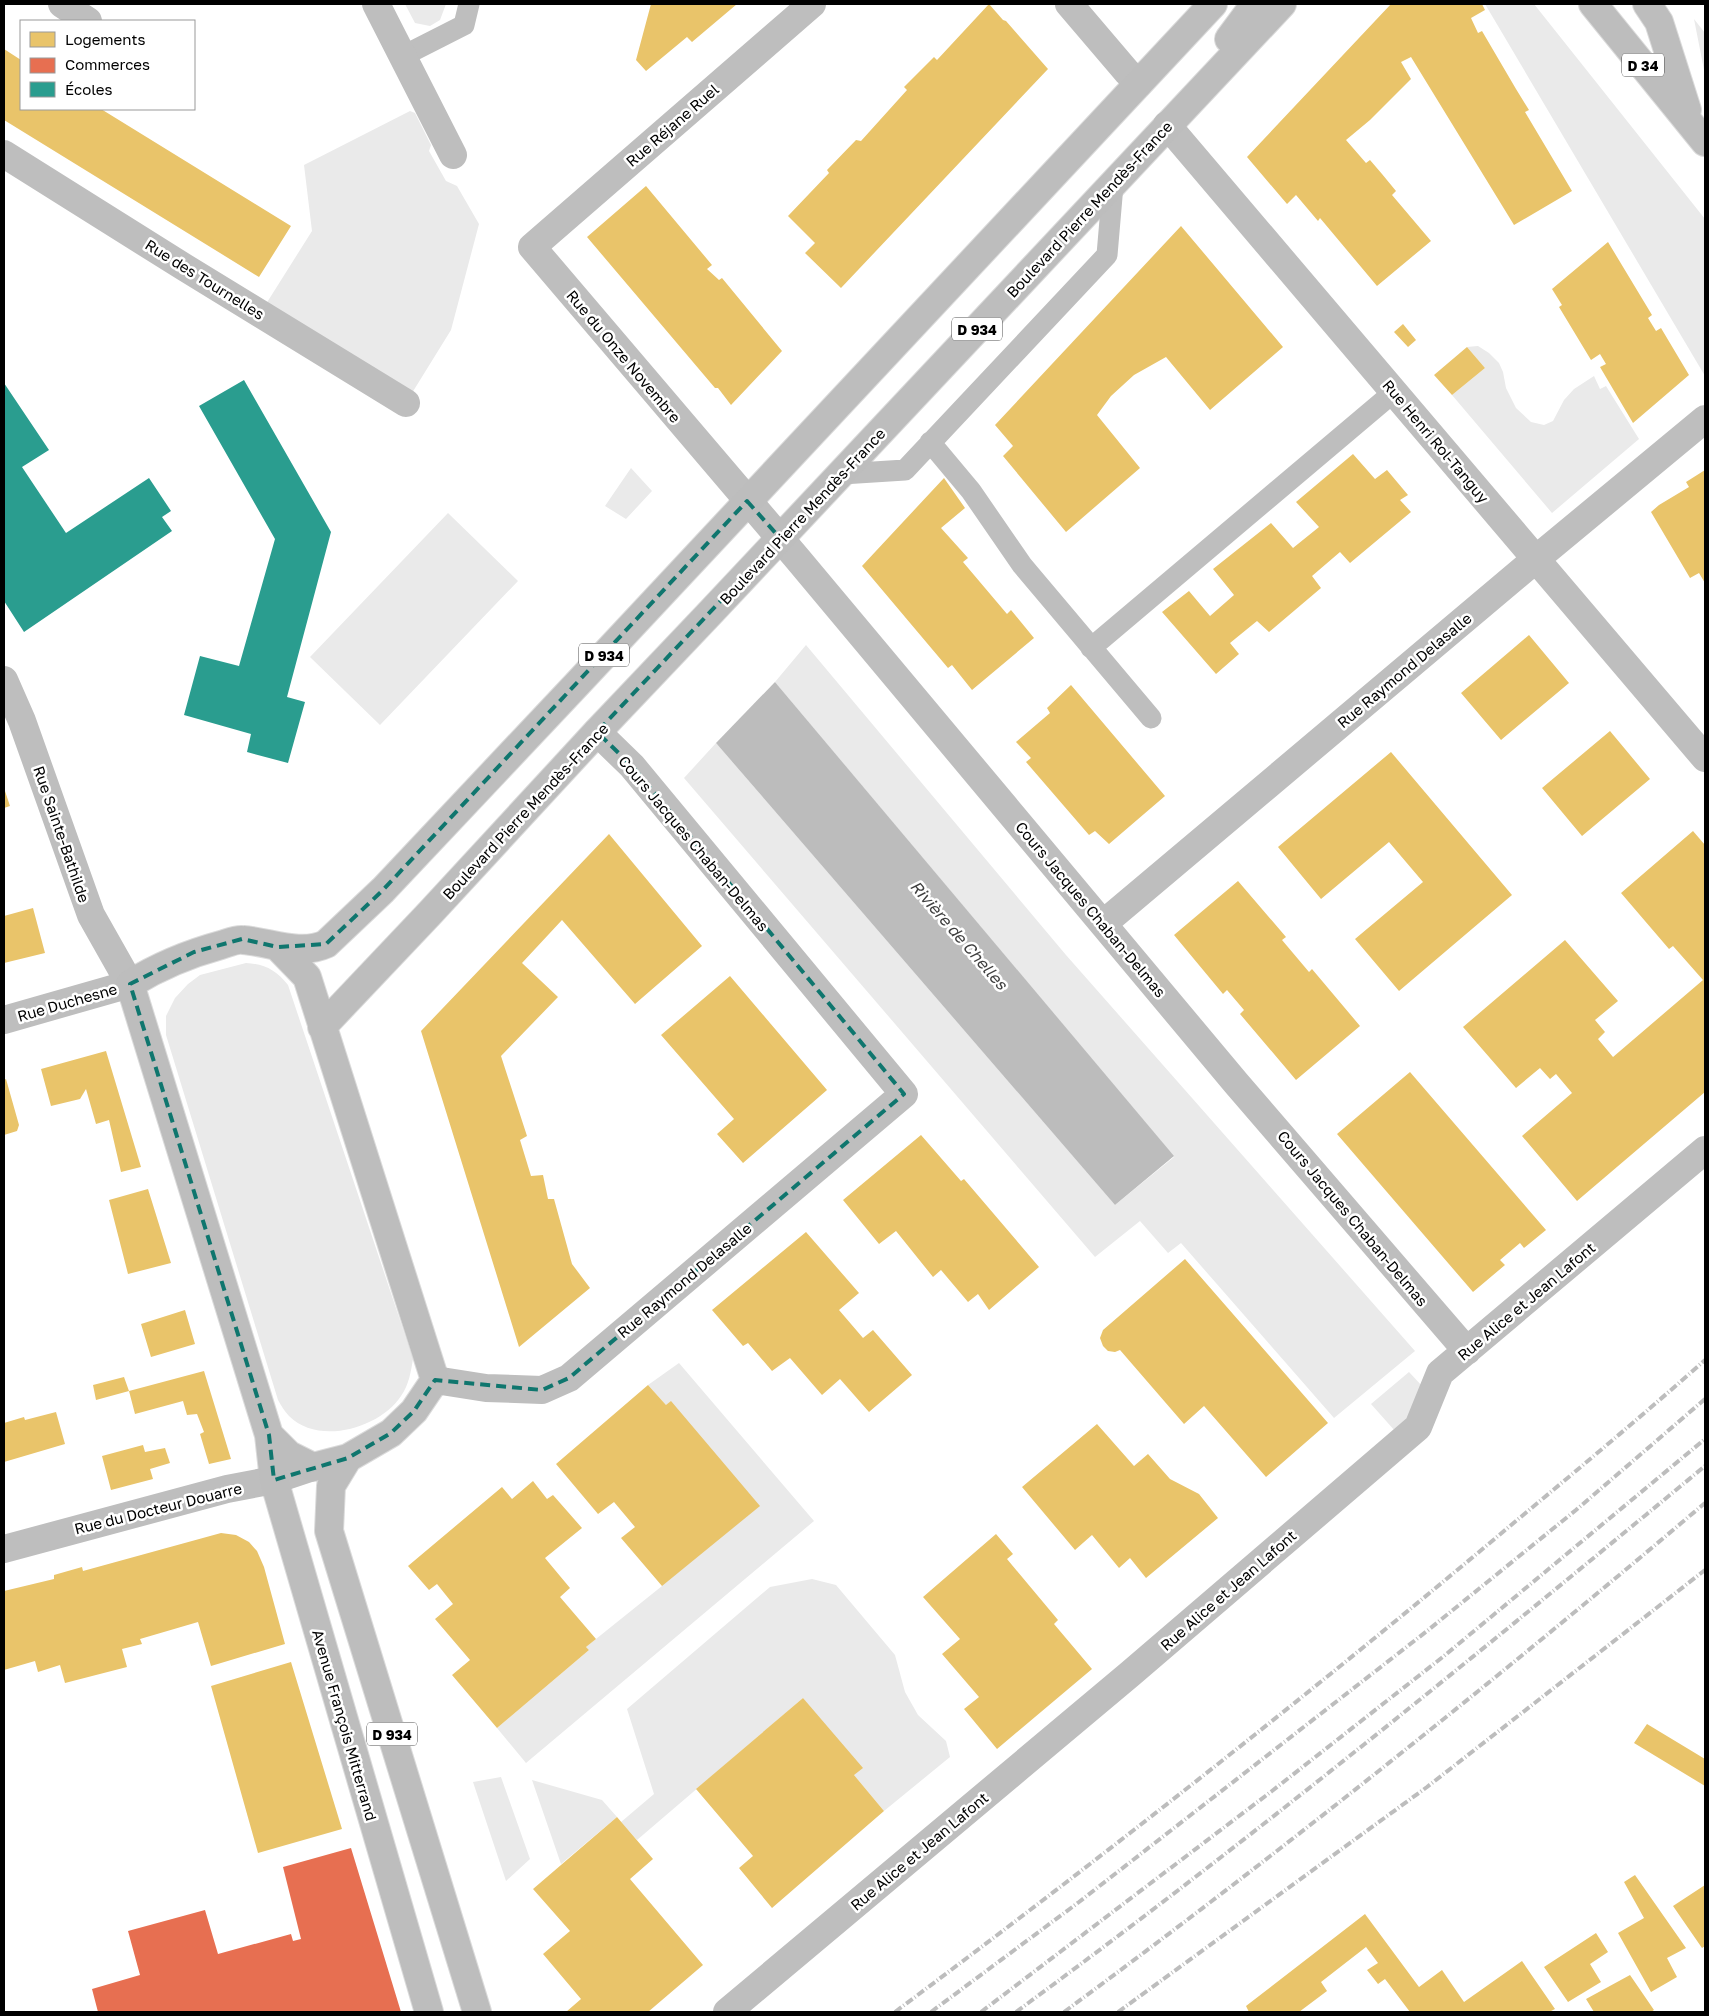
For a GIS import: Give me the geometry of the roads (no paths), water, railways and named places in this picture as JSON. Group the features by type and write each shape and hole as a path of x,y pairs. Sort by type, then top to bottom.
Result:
{"main road":[{"name":"D 934","path":"278,947 318,948 326,944 403,868 1213,4"},
{"path":"1166,125 1255,4"},
{"name":"Boulevard Pierre Mendès-France","path":"322,1027 437,906 596,732 842,474 1113,185 1166,125 1282,4"},
{"name":"D 34","path":"1593,4 1699,134"},
{"path":"1647,4 1659,22 1699,134"},
{"path":"130,984 154,969 194,952 242,939 278,947 307,977 435,1380 414,1411 391,1433 348,1458 313,1467 289,1455 269,1435"},
{"name":"Avenue François Mitterrand","path":"130,984 269,1435 274,1480 429,2012"},
{"name":"D 934","path":"348,1458 331,1486 329,1531 477,2012"}],"street":[{"path":"62,4 86,20"},
{"path":"376,4 453,155"},
{"name":"Rue Réjane Ruel","path":"532,247 812,4"},
{"path":"1068,4 1127,72 1139,83"},
{"name":"Rue Henri Rol-Tanguy","path":"1166,125 1705,758"},
{"name":"Rue des Tournelles","path":"4,154 406,403"},
{"name":"Rue du Onze Novembre","path":"532,247 717,466"},
{"name":"Rue Raymond Delasalle","path":"1104,923 1705,419"},
{"name":"Cours Jacques Chaban-Delmas","path":"717,466 780,538 1104,923 1236,1083 1468,1351"},
{"name":"Rue Sainte-Bathilde","path":"4,680 22,721 90,915 130,984"},
{"name":"Cours Jacques Chaban-Delmas","path":"596,732 632,766 904,1094"},
{"name":"Rue Duchesne","path":"4,1020 130,984"},
{"name":"Rue Raymond Delasalle","path":"435,1380 486,1388 542,1390 569,1378 904,1094"},
{"name":"Rue Alice et Jean Lafont","path":"727,2012 1130,1674 1418,1427 1440,1373 1705,1150"},
{"name":"Rue du Docteur Douarre","path":"4,1549 227,1489 274,1480 313,1467"}],"lane":[{"path":"403,56 464,25 469,4"},
{"path":"842,474 905,470 1107,255 1113,185"},
{"path":"1091,648 1394,392"},
{"path":"930,442 971,491 1022,565 1151,718"}],"water":[{"name":"Rivière de Chelles","path":"775,682 1174,1156 1115,1205 716,743"}],"railway":[{"path":"895,2012 1129,1834 1283,1712 1435,1589 1705,1360"},
{"path":"931,2012 1079,1902 1427,1631 1576,1510 1705,1399"},
{"path":"981,2012 1272,1791 1444,1656 1705,1439"},
{"path":"1016,2012 1278,1813 1705,1466"},
{"path":"1064,2012 1228,1889 1389,1763 1705,1503"},
{"path":"1118,2012 1427,1787 1705,1570"}]}
